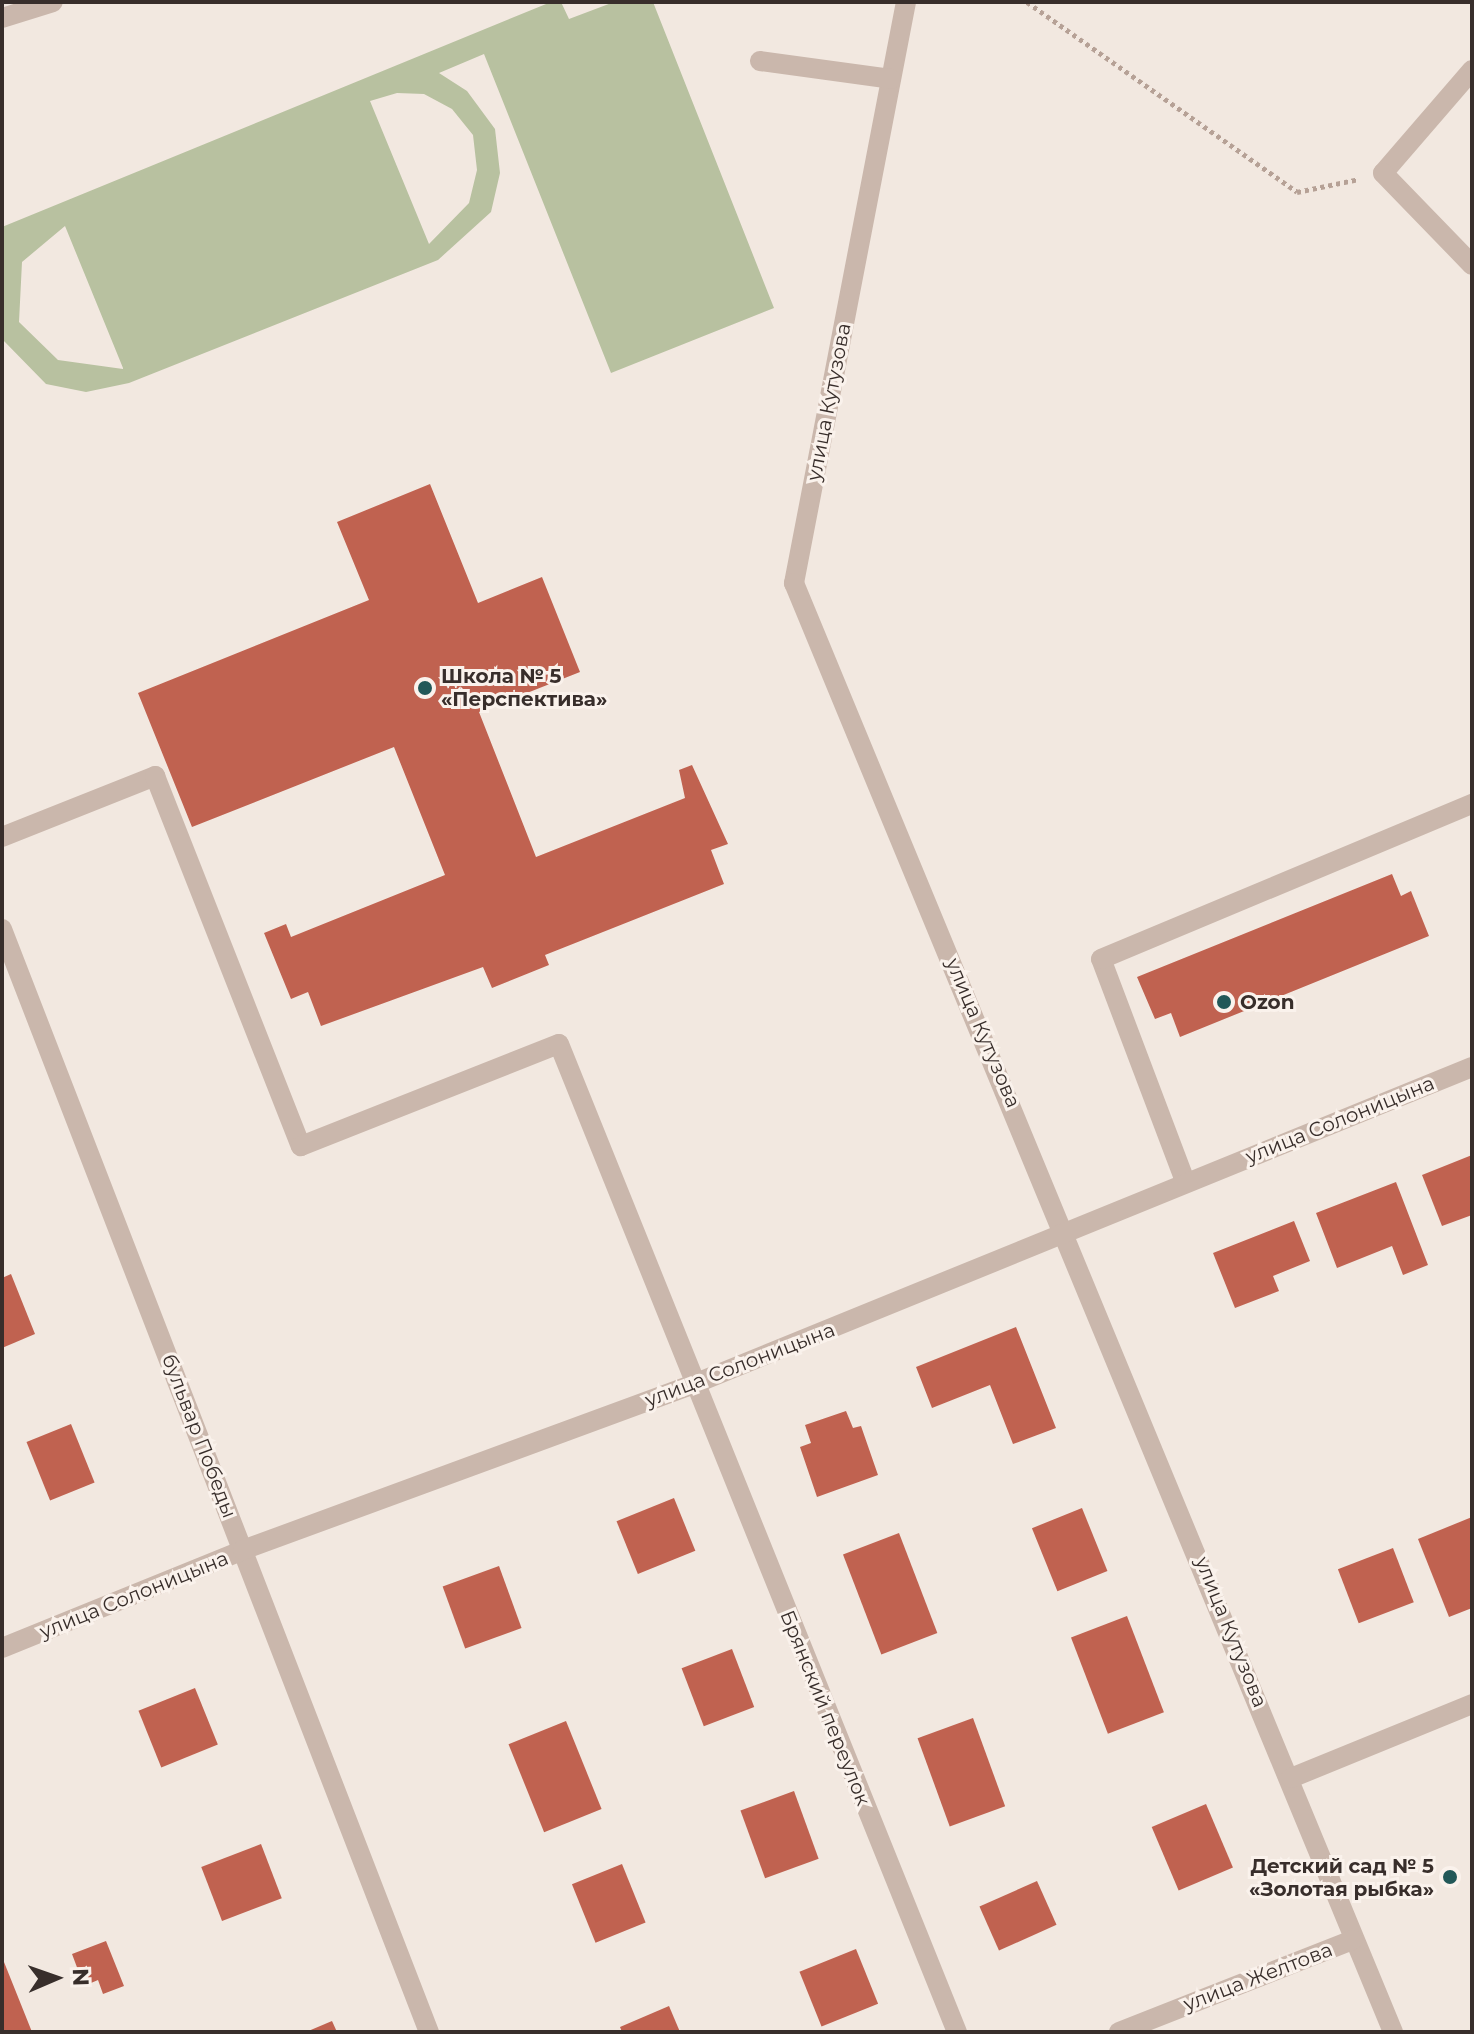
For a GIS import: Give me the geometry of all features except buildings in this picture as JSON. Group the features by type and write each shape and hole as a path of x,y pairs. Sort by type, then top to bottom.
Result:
{"street":[{"path":"2,18 53,2"},
{"name":"улица Кутузова","path":"906,2 794,583 1069,1235 1291,1778 1353,1940 1393,2032"},
{"path":"760,61 891,79"},
{"path":"1472,70 1383,173 1472,265"},
{"name":"Брянский переулок","path":"2,837 155,776 301,1146 559,1044 957,2032"},
{"path":"1185,1181 1101,959 1472,804"},
{"name":"бульвар Победы","path":"2,929 429,2032"},
{"name":"улица Солоницына","path":"2,1648 243,1550 694,1384 1069,1235 1185,1181 1472,1067"},
{"path":"1291,1778 1472,1704"},
{"name":"улица Желтова","path":"1119,2032 1353,1940"}],"path":[{"path":"1027,2 1297,192 1383,173"}],"green space":[{"path":"551,2 561,2 569,19 614,2 653,2 774,308 611,373 484,54 439,73 467,91 495,129 500,173 491,212 438,260 129,383 86,392 46,384 2,339 2,227","holes":["397,93 424,94 452,109 473,135 477,170 469,203 429,244 370,101","65,226 123,368 123,369 58,360 19,322 22,262"]}],"place":[{"name":"Школа № 5 «Перспектива»","path":"425,688"},
{"name":"Ozon","path":"1224,1002"},
{"name":"Детский сад № 5 «Золотая рыбка»","path":"1450,1877"}]}
